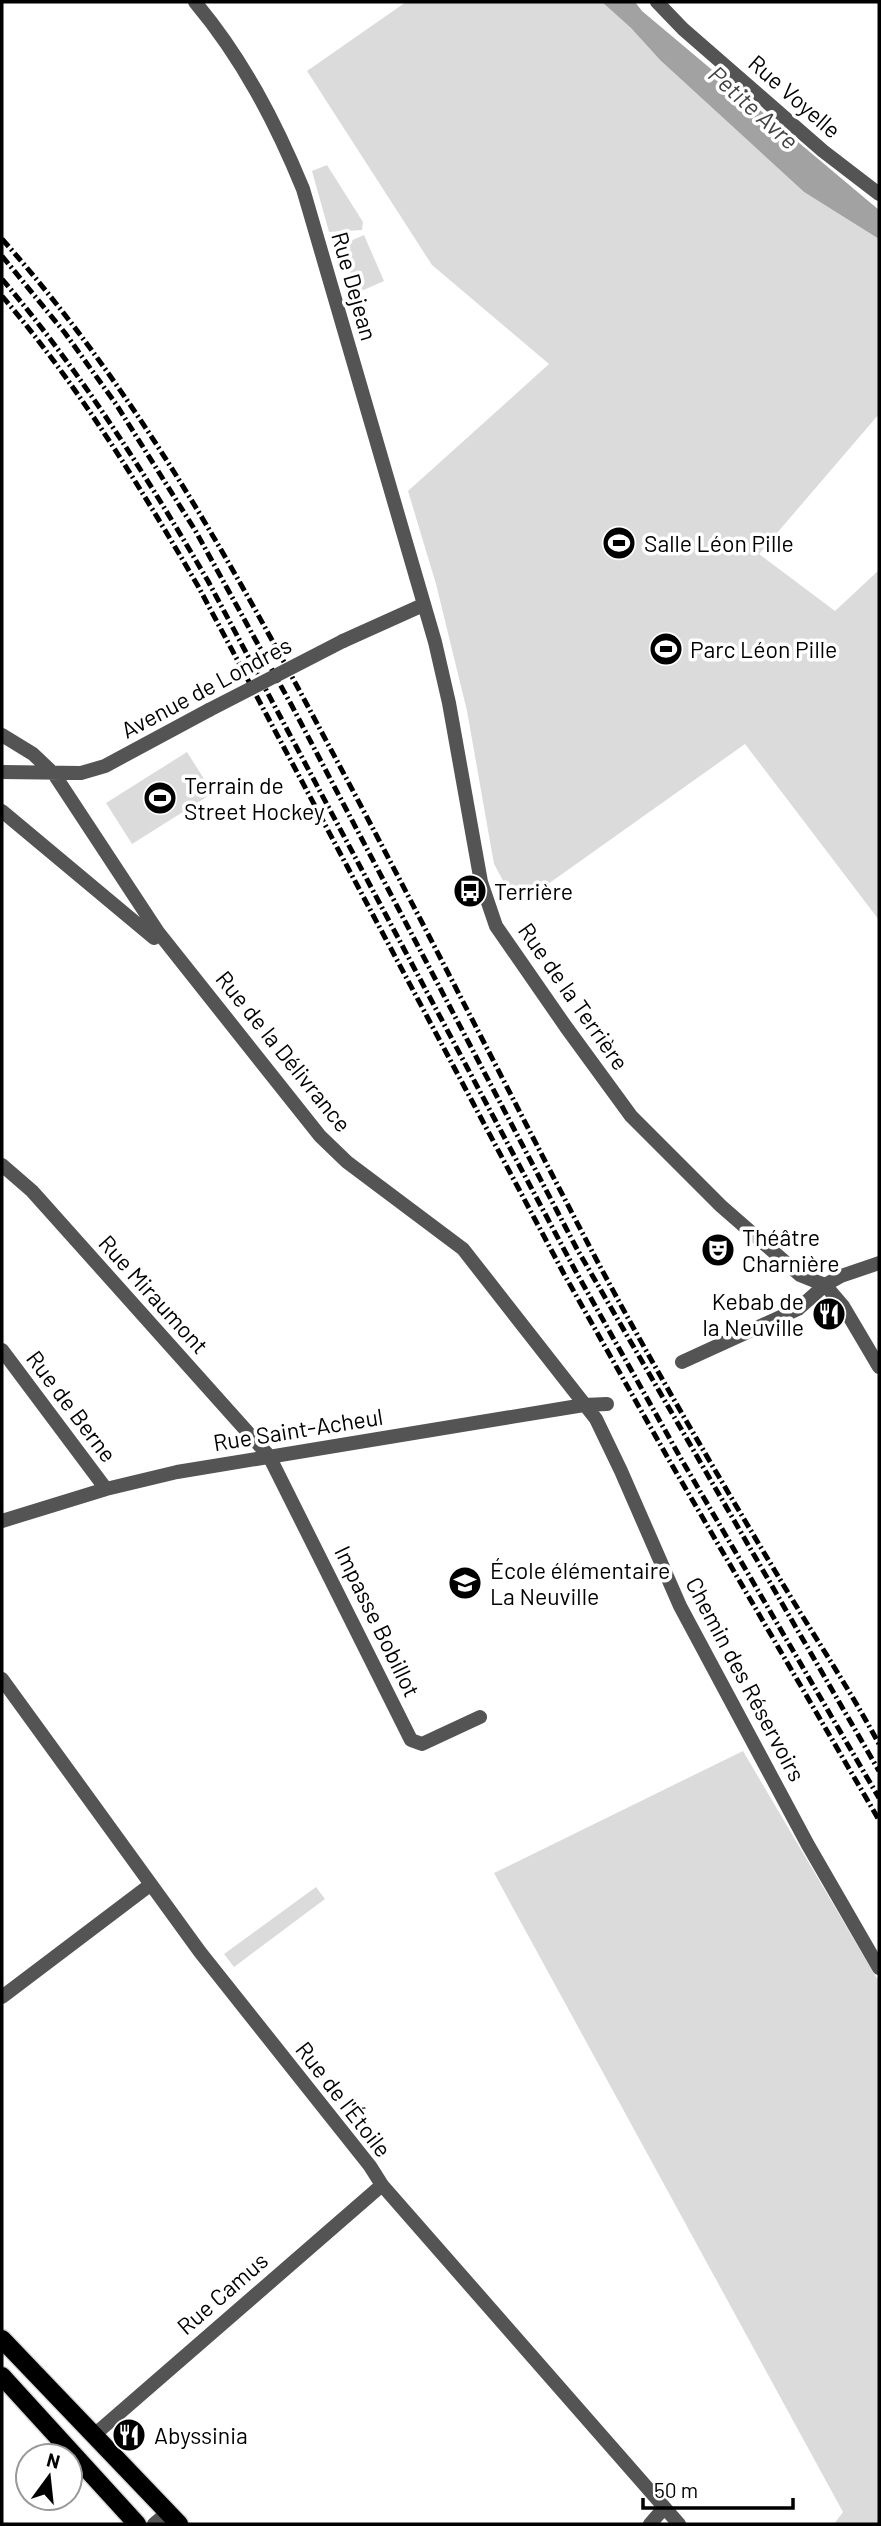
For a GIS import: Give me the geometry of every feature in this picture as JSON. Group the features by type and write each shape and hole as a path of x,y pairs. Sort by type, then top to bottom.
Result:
{"main road":[{"path":"2,2339 93,2435 166,2520"},
{"path":"2,2376 137,2524"}],"street":[{"name":"Rue Dejean","path":"195,2 230,47 252,82 280,134 303,189 423,606"},
{"name":"Rue Voyelle","path":"657,2 683,29 823,151 879,194"},
{"name":"Avenue de Londres","path":"2,772 81,773 104,766 343,641 423,606"},
{"name":"Rue de la Terrière","path":"423,606 435,642 449,703 481,882 496,926 631,1115 730,1214 800,1275 825,1285"},
{"name":"Rue de la Délivrance","path":"2,735 33,754 54,774 158,932 320,1136 347,1162 463,1249 584,1405"},
{"path":"2,811 154,938 158,932"},
{"name":"Rue Miraumont","path":"2,1165 32,1191 269,1456"},
{"path":"682,1362 798,1309 825,1285 841,1276 879,1263"},
{"path":"825,1285 843,1306 879,1367"},
{"name":"Rue de Berne","path":"2,1350 106,1489"},
{"name":"Rue Saint-Acheul","path":"2,1521 106,1489 177,1472 584,1405 607,1404"},
{"name":"Chemin des Réservoirs","path":"584,1405 596,1419 621,1471 680,1606 808,1845 879,1968"},
{"name":"Impasse Bobillot","path":"269,1456 411,1740 422,1744 480,1717"},
{"name":"Rue de l'Étoile","path":"2,1679 200,1952 370,2166 382,2185 679,2524"},
{"path":"2,1997 150,1885"},
{"name":"Rue Camus","path":"93,2435 382,2185"},
{"path":"650,2524 664,2508"}],"shaded area":[{"path":"406,2 602,2 631,28 660,60 804,192 879,239 879,414 759,554 835,611 879,570 879,920 745,744 534,894 530,890 514,901 494,864 467,711 436,584 408,491 549,364 432,265 307,71"},
{"path":"327,165 363,222 362,230 329,232 312,171"},
{"path":"364,235 384,281 359,292 339,246"},
{"name":"Terrain de Street Hockey","path":"187,752 213,793 132,844 106,803"},
{"path":"743,1751 879,1982 879,2524 834,2524 843,2512 494,1873"},
{"path":"316,1887 325,1899 234,1967 224,1954"}],"water":[{"name":"Petite Avre","path":"602,2 635,2 642,11 879,210 879,239 804,192 660,60 631,28"}],"railway":[{"path":"2,239 97,357 181,482 219,547 361,807 632,1325 732,1500 879,1744"},
{"path":"2,256 65,333 116,404 195,530 292,706 577,1249 879,1771"},
{"path":"2,279 86,387 161,502 208,581 575,1270 680,1457 879,1798"},
{"path":"2,296 82,400 198,586 564,1274 879,1820"}],"place":[{"name":"Salle Léon Pille","path":"619,543"},
{"name":"Parc Léon Pille","path":"666,649"},
{"name":"Terrain de Street Hockey","path":"160,798"},
{"name":"Terrière","path":"470,891"},
{"name":"Théâtre Charnière","path":"718,1250"},
{"name":"Kebab de la Neuville","path":"829,1314"},
{"name":"École élémentaire La Neuville","path":"465,1583"},
{"name":"Abyssinia","path":"129,2435"}]}
